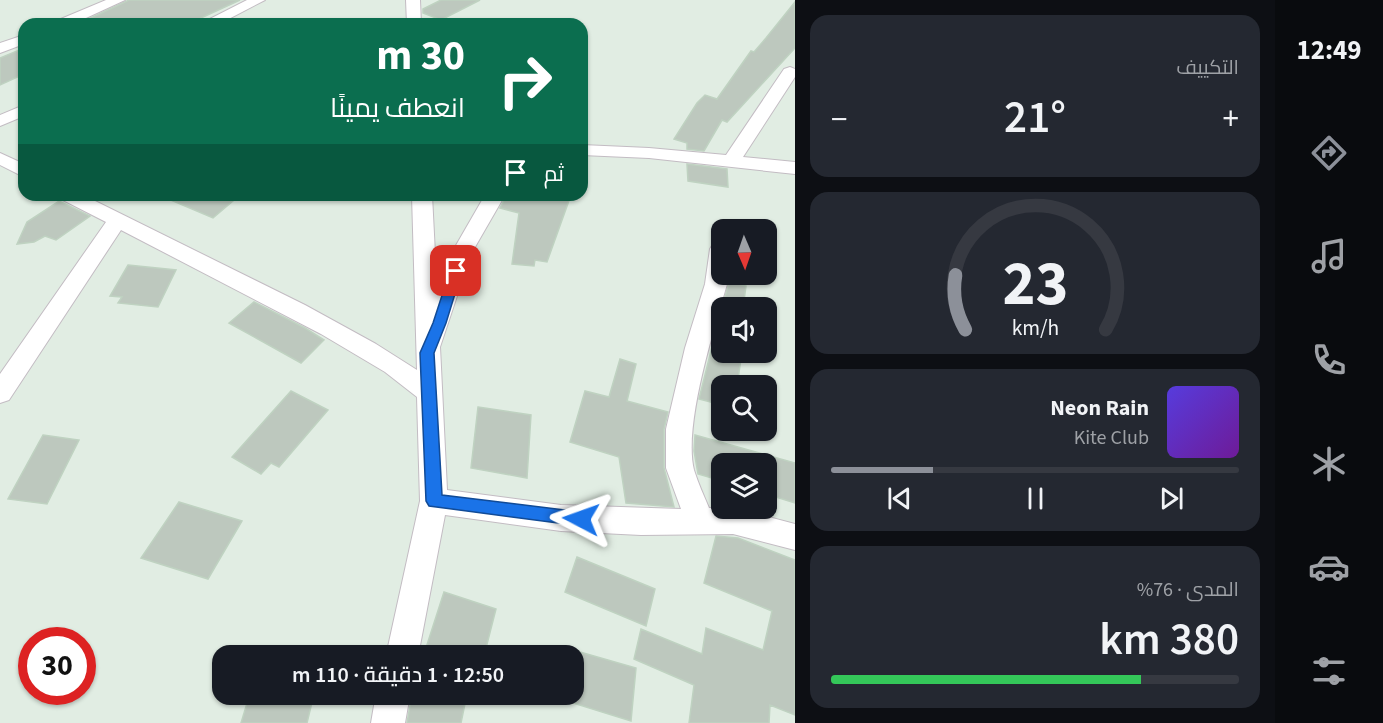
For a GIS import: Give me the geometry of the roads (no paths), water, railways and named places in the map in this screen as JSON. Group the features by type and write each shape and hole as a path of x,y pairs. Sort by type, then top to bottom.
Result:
{"street":[{"path":"75,18 117,0"},
{"path":"220,18 258,0"},
{"path":"414,11 429,0"},
{"path":"0,48 18,41"},
{"path":"732,160 790,72"},
{"path":"0,121 18,113"},
{"path":"588,150 732,160 795,168"},
{"path":"0,158 18,168"},
{"path":"79,201 282,302 387,361 411,376 429,393"},
{"path":"404,645 434,501 422,201"},
{"path":"427,353 440,323 461,254 492,201"},
{"path":"0,393 117,221"},
{"path":"699,520 680,468 680,429 697,348 716,285"},
{"path":"434,501 561,518 641,522 733,521 795,537"},
{"path":"388,723 391,705"}]}
